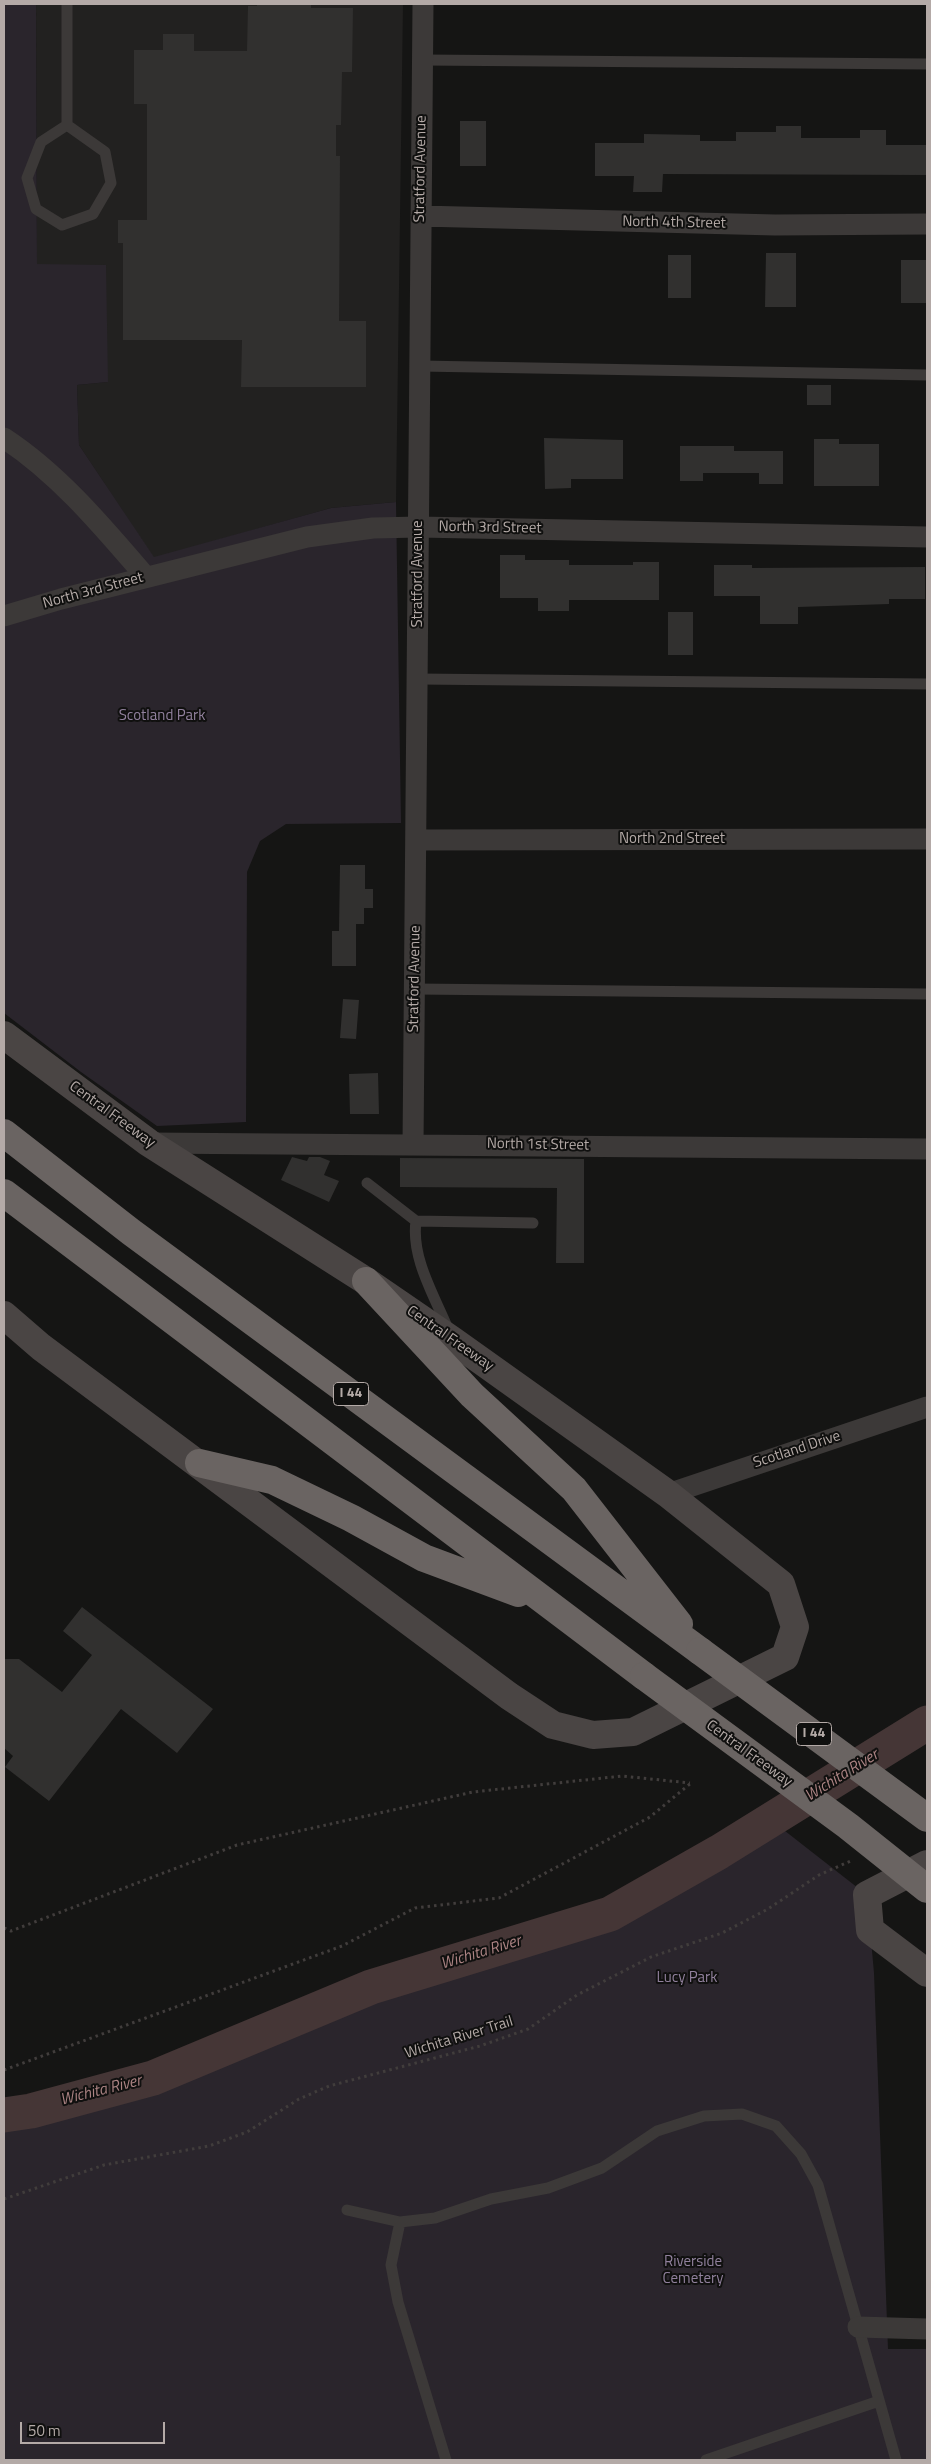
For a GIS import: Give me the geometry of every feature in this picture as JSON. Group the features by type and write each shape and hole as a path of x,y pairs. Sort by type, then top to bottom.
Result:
{"highway":[{"name":"I 44","path":"4,1133 131,1232 927,1818"},
{"name":"Central Freeway","path":"4,1193 546,1603 848,1826 927,1889"},
{"path":"366,1281 472,1395 574,1489 700,1651"},
{"path":"200,1463 272,1480 351,1518 424,1558 546,1603"}],"main road":[{"name":"Central Freeway","path":"4,1035 149,1143 366,1281 452,1340 668,1494 781,1584 794,1628 785,1658 634,1732 593,1734 553,1725 509,1696 200,1463 41,1347 4,1315"},
{"path":"927,1864 867,1895 870,1930 927,1973"}],"street":[{"name":"Stratford Avenue","path":"413,1144 423,4"},
{"name":"North 4th Street","path":"421,216 765,225 927,224"},
{"path":"4,438 21,449 80,504 146,577"},
{"name":"North 3rd Street","path":"4,616 146,577 307,537 373,528 419,527 927,537"},
{"name":"North 2nd Street","path":"416,840 927,839"},
{"name":"North 1st Street","path":"149,1143 927,1149"},
{"name":"Scotland Drive","path":"668,1494 927,1407"},
{"path":"858,2327 927,2328"}],"lane":[{"path":"67,4 67,125"},
{"path":"423,60 927,64"},
{"path":"67,125 105,152 111,184 93,214 62,225 36,209 27,178 41,142 67,125"},
{"path":"420,366 927,374"},
{"path":"418,679 927,684"},
{"path":"415,989 927,994"},
{"path":"367,1183 416,1221 533,1223"},
{"path":"416,1221 414,1238 419,1258 452,1340"},
{"path":"347,2210 400,2222 435,2218 491,2199 548,2188 602,2168 657,2131 704,2116 742,2114 776,2126 801,2154 818,2185 896,2460"},
{"path":"400,2222 391,2265 398,2302 446,2460"},
{"path":"706,2460 879,2401"}],"path":[{"path":"4,1928 11,1931 237,1845 473,1792 622,1776 691,1783 650,1818 499,1898 415,1908 342,1946 4,2070"},
{"name":"Wichita River Trail","path":"4,2199 104,2165 209,2146 247,2132 299,2099 328,2086 480,2046 528,2029 577,1995 651,1957 722,1933 768,1909 819,1874 855,1859"}],"shaded area":[{"path":"36,4 403,4 396,502 331,508 154,558 79,445 77,385 107,382 37,264"}],"green space":[{"name":"Scotland Park","path":"4,4 36,4 37,264 106,265 108,382 77,385 79,445 154,557 331,508 396,502 401,823 286,824 260,841 247,872 246,1122 157,1126 81,1072 4,1013"},
{"name":"Riverside Cemetery","path":"771,1820 867,1895 874,1973 888,2349 927,2349 927,2460 4,2460 4,2115 31,2111 153,2078 371,1987 610,1914"}],"building":[{"path":"257,4 311,4 311,8 353,8 352,72 342,72 341,125 336,125 336,156 340,156 339,321 366,321 366,387 241,387 242,340 123,340 123,243 118,243 118,220 147,220 147,104 134,104 134,50 163,50 163,34 194,34 194,51 247,51 248,6 257,6"},
{"path":"460,121 486,121 486,166 460,166"},
{"path":"776,126 801,126 801,138 860,138 860,130 886,130 886,145 927,145 927,175 663,174 662,192 633,192 634,176 595,176 595,143 644,143 644,134 700,135 700,141 736,141 736,132 776,132"},
{"path":"766,253 796,253 796,307 765,307"},
{"path":"668,255 691,255 691,298 668,298"},
{"path":"901,260 927,260 927,303 901,303"},
{"path":"807,385 831,385 831,405 807,405"},
{"path":"544,438 623,440 623,479 571,479 571,488 545,489"},
{"path":"814,439 839,439 839,444 879,444 879,486 814,486"},
{"path":"680,446 734,446 734,451 783,451 783,484 759,484 759,473 703,473 703,481 680,481"},
{"path":"500,555 525,555 525,560 569,560 569,565 633,565 633,562 659,562 659,600 569,600 569,611 538,611 538,598 500,598"},
{"path":"714,565 752,565 752,568 925,567 925,599 889,599 889,604 798,607 798,624 760,624 760,596 714,596"},
{"path":"668,612 693,612 693,655 668,655"},
{"path":"340,865 365,865 365,889 373,889 373,908 364,908 364,924 356,924 356,966 332,966 332,931 339,931"},
{"path":"343,999 359,1000 356,1039 340,1038"},
{"path":"378,1073 379,1114 350,1114 349,1074"},
{"path":"292,1157 307,1161 309,1157 320,1157 330,1161 324,1175 339,1181 329,1202 281,1180"},
{"path":"400,1158 584,1159 584,1263 556,1263 557,1188 400,1187"},
{"path":"82,1607 213,1709 177,1753 121,1709 49,1801 5,1767 13,1756 4,1748 4,1659 19,1659 62,1692 92,1655 63,1631"}],"waterway":[{"name":"Wichita River","path":"4,2115 31,2111 153,2078 371,1987 610,1914 719,1852 927,1723"}],"park label":[{"name":"Lucy Park","path":"687,1978"}]}
